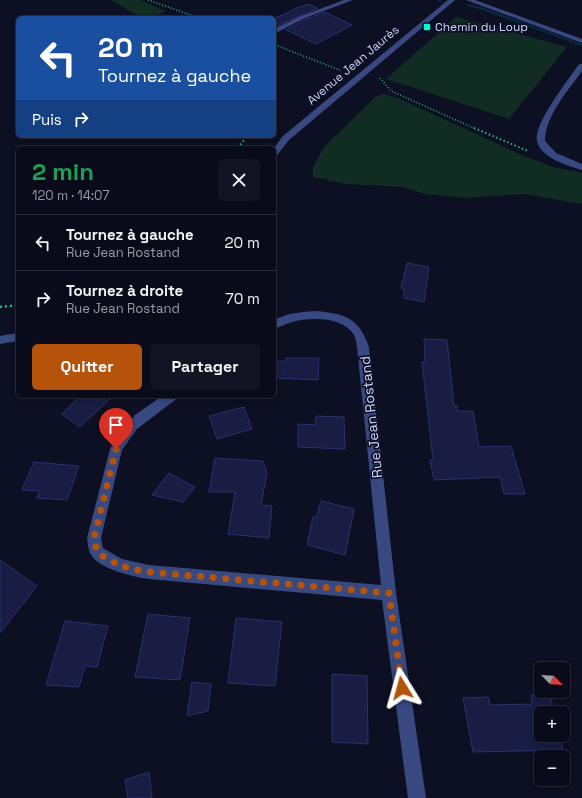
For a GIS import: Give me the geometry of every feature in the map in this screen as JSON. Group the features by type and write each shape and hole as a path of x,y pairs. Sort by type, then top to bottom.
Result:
{"street":[{"path":"276,31 304,17 350,0"},
{"name":"Avenue Jean Jaurès","path":"276,150 286,138 452,0"},
{"path":"469,0 582,41"},
{"path":"582,66 545,121 540,132 541,141 554,155 582,167"},
{"name":"Rue Jean Rostand","path":"276,324 281,320 289,318 314,315 335,318 346,322 357,330 363,347 389,593 417,798"},
{"path":"0,340 16,337"},
{"path":"168,398 131,425 116,449 94,538 97,552 123,568 149,572 389,593"}],"path":[{"path":"148,0 193,16"},
{"path":"276,45 358,78"},
{"path":"369,69 378,75 391,91 515,146 533,152 554,155"},
{"path":"0,307 16,305"}],"green space":[{"path":"111,0 140,0 166,11 154,16 138,16"},
{"path":"456,17 567,47 509,119 386,79"},
{"path":"384,94 398,98 522,155 553,167 582,173 582,204 524,194 465,198 425,194 403,187 347,184 313,177 313,168 323,148 375,97"}],"building":[{"path":"309,4 318,8 276,26 276,18"},
{"path":"325,12 352,25 316,44 286,30 306,19"},
{"path":"407,263 429,267 424,302 404,298 404,289 401,288"},
{"path":"424,339 447,340 454,406 457,406 457,411 473,411 479,447 511,446 525,494 504,494 500,477 434,480 430,460 433,460 422,362 425,363"},
{"path":"286,358 319,358 318,380 276,378 276,361 286,361"},
{"path":"78,398 111,398 80,427 62,414"},
{"path":"244,407 252,429 217,439 209,416"},
{"path":"316,416 344,417 345,449 298,447 298,424 315,425"},
{"path":"215,458 263,461 267,473 261,505 272,506 269,538 228,534 235,492 209,492"},
{"path":"34,462 79,466 67,500 37,498 39,491 22,490"},
{"path":"169,473 195,487 183,502 152,495"},
{"path":"321,501 354,509 345,555 307,545 313,517 317,517"},
{"path":"0,560 37,586 0,633"},
{"path":"148,614 190,618 180,680 135,677"},
{"path":"236,618 282,622 275,686 228,683"},
{"path":"65,621 108,626 97,667 85,666 79,687 46,685"},
{"path":"332,674 367,676 368,744 332,742"},
{"path":"192,682 211,684 208,711 187,716"},
{"path":"531,695 534,695 534,698 551,698 552,706 534,706 534,742 561,742 563,750 473,752 463,698 488,697 490,705 532,704"},
{"path":"149,772 152,798 128,798 125,780"}],"waterway":[{"path":"468,5 582,45"}],"place":[{"name":"Chemin du Loup","path":"427,27"}],"route":[{"path":"116,449 94,538 97,552 123,568 149,572 389,593 402,688"}]}
